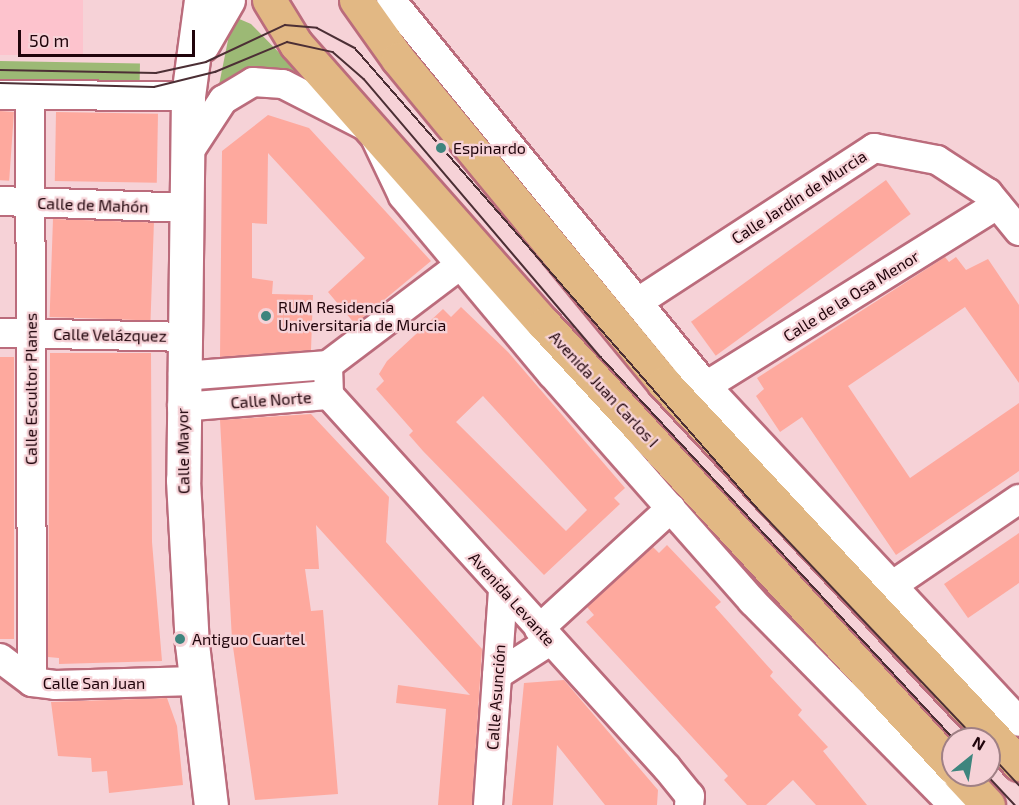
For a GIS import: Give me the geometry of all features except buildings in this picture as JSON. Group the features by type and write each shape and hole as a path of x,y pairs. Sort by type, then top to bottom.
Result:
{"main road":[{"path":"188,96 201,0"},
{"path":"188,96 201,48 228,0"},
{"path":"269,0 288,0"},
{"name":"Avenida Juan Carlos I","path":"269,0 296,44 371,129 941,754"},
{"path":"356,0 398,59 664,383 1019,765"},
{"name":"Calle Mayor","path":"188,96 183,392 195,681 211,805"},
{"path":"971,787 988,805"}],"street":[{"path":"391,0 706,386 890,587 1019,722"},
{"path":"187,155 223,100 253,82 284,84 371,129 403,196"},
{"path":"0,95 188,96"},
{"name":"Calle Escultor Planes","path":"30,95 32,682"},
{"path":"320,103 403,196 459,266 752,601 953,805"},
{"name":"Calle Jardín de Murcia","path":"638,302 874,148 937,160 997,205 1019,231"},
{"name":"Calle de Mahón","path":"0,201 187,208"},
{"name":"Calle de la Osa Menor","path":"706,386 997,205"},
{"path":"328,365 459,266"},
{"name":"Calle Velázquez","path":"0,333 184,337"},
{"name":"Calle Norte","path":"328,365 329,396 183,392 328,365"},
{"name":"Avenida Levante","path":"329,396 667,768 690,796 689,805"},
{"path":"890,587 1019,499"},
{"path":"497,675 544,635 671,508"},
{"name":"Calle Asunción","path":"488,805 503,588"},
{"name":"Calle San Juan","path":"0,658 32,682 195,681"}],"shaded area":[{"path":"0,0 83,0 83,55 0,55"}],"green space":[{"path":"237,18 251,24 300,74 273,69 244,72 218,90 231,25"},
{"path":"0,61 140,63 139,91 0,89"}],"tram line":[{"path":"0,70 156,73 206,62 285,25 317,28 355,48 757,508 965,727"},
{"path":"0,83 154,87 215,72 287,42 333,52 364,79 601,357 943,727"},
{"path":"1001,766 1019,785"},
{"path":"998,787 1015,805"}],"place":[{"name":"Espinardo","path":"441,148"},
{"name":"RUM Residencia Universitaria de Murcia","path":"266,316"},
{"name":"Antiguo Cuartel","path":"180,639"}]}
